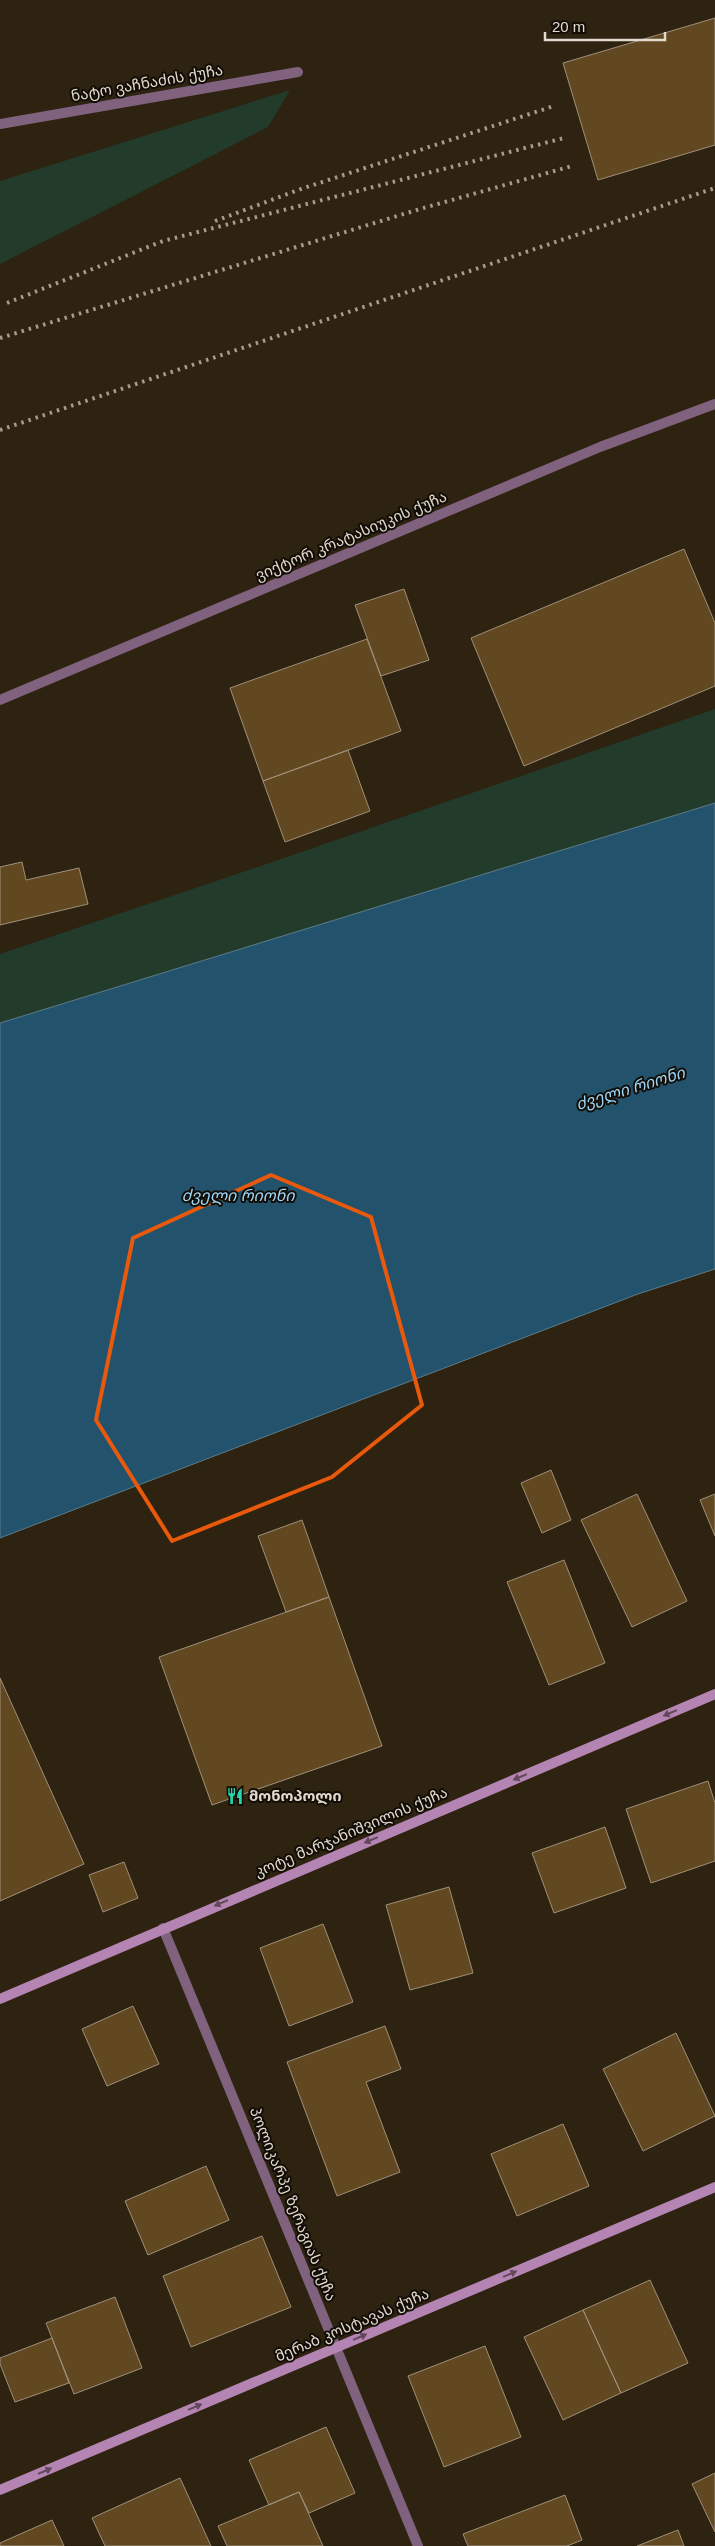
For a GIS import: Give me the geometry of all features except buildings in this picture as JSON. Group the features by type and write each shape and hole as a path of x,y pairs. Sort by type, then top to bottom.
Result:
{"street":[{"name":"ნატო ვაჩნაძის ქუჩა","path":"0,124 298,72"},
{"name":"ვიქტორ კრატასიუკის ქუჩა","path":"0,700 600,447 715,404"},
{"name":"კოტე მარჯანიშვილის ქუჩა","path":"0,1998 715,1694"},
{"name":"პოლიკარპე ზერაგიას ქუჩა","path":"162,1928 418,2546"},
{"name":"მერაბ კოსტავას ქუჩა","path":"0,2490 715,2188"}],"highlighted area":[{"path":"271,1175 371,1217 422,1405 332,1477 172,1541 96,1420 133,1238"}],"green space":[{"path":"290,90 268,127 0,264 0,181"},
{"path":"715,709 715,803 0,1023 0,954"}],"water":[{"name":"ძველი რიონი","path":"715,803 715,1269 638,1294 0,1538 0,1023"}],"railway":[{"path":"215,221 301,189 554,106"},
{"path":"7,303 163,241 564,138"},
{"path":"0,338 420,209 572,166"},
{"path":"0,430 715,188"}],"place":[{"name":"მონოპოლი","path":"235,1796"}]}
